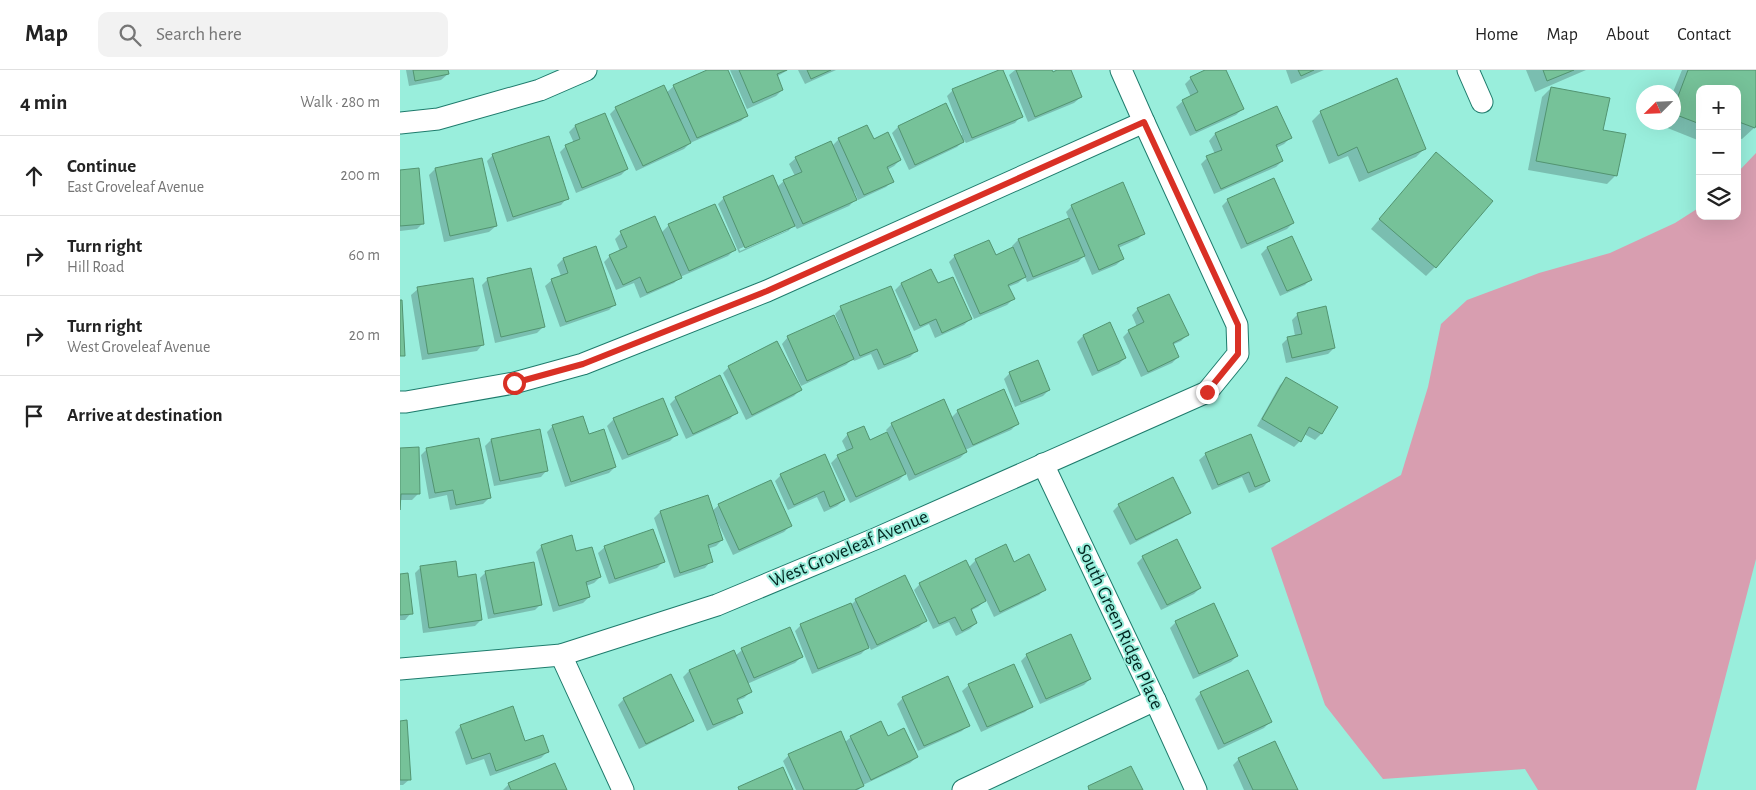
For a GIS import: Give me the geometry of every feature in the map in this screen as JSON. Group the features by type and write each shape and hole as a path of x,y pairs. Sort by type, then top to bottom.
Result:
{"street":[{"path":"400,122 438,119 456,114 540,90 586,70"},
{"path":"400,402 514,383 583,364 767,291 1144,122 1122,70"},
{"path":"1468,70 1482,102"},
{"name":"West Groveleaf Avenue","path":"400,669 561,655 717,605 875,539 1207,392 1238,354 1238,325 1144,122"},
{"name":"South Green Ridge Place","path":"1043,464 1196,790"},
{"path":"561,655 623,790"},
{"path":"963,790 1155,700"}],"shaded area":[{"path":"1756,153 1756,559 1696,790 1538,790 1525,769 1383,779 1325,705 1271,548 1401,475 1428,387 1441,324 1467,300 1539,273 1610,253 1675,223 1696,210 1696,220 1741,220 1741,169"}],"building":[{"path":"413,70 448,70 449,74 415,81"},
{"path":"707,70 728,70 748,116 697,138 673,85"},
{"path":"739,70 787,70 777,74 783,90 753,103"},
{"path":"807,70 831,70 811,79"},
{"path":"1003,70 1023,117 972,138 952,89"},
{"path":"1016,70 1052,70 1053,72 1057,70 1071,70 1082,97 1035,117"},
{"path":"1205,70 1226,70 1244,109 1196,131 1182,100 1198,92 1190,77"},
{"path":"1298,70 1314,70 1301,76"},
{"path":"1543,70 1574,70 1547,81"},
{"path":"1688,70 1756,70 1755,128 1741,123 1741,85 1696,85 1696,122 1681,117 1681,88"},
{"path":"1397,78 1426,149 1368,173 1357,147 1338,156 1320,111"},
{"path":"664,85 691,143 643,166 615,107"},
{"path":"1551,87 1610,98 1603,130 1626,134 1617,176 1536,161"},
{"path":"946,103 964,142 915,165 898,126"},
{"path":"1277,106 1292,138 1276,145 1283,161 1221,189 1206,156 1222,150 1215,133"},
{"path":"605,113 628,169 582,188 565,145 580,139 575,125"},
{"path":"867,125 874,139 888,132 901,160 887,167 894,182 864,195 838,138"},
{"path":"549,136 569,199 513,217 492,154"},
{"path":"831,141 857,200 803,224 783,180 802,172 795,157"},
{"path":"1436,152 1493,201 1436,268 1379,219"},
{"path":"482,158 497,226 450,236 435,168"},
{"path":"419,168 424,224 400,226 400,170"},
{"path":"773,175 795,226 745,248 723,197"},
{"path":"1274,178 1294,223 1247,244 1227,199"},
{"path":"1123,182 1145,234 1118,245 1124,259 1099,270 1071,205"},
{"path":"715,204 736,250 689,271 668,224"},
{"path":"655,216 682,278 647,293 640,277 623,285 609,255 627,247 620,231"},
{"path":"1069,218 1085,256 1033,277 1018,239"},
{"path":"1292,236 1312,280 1287,291 1267,247"},
{"path":"989,240 996,255 1013,247 1026,277 1008,285 1015,299 980,314 954,255"},
{"path":"596,246 616,305 566,322 551,279 568,273 563,258"},
{"path":"531,268 545,327 501,337 487,278"},
{"path":"931,269 938,283 953,277 972,319 942,333 936,319 920,326 901,283"},
{"path":"473,278 484,345 428,354 417,287"},
{"path":"891,286 918,351 884,365 877,349 860,356 840,306"},
{"path":"1169,294 1189,335 1173,343 1179,357 1148,372 1128,330 1144,322 1137,308"},
{"path":"400,300 402,300 405,356 400,356"},
{"path":"1326,306 1335,348 1292,358 1287,337 1302,334 1297,313"},
{"path":"834,315 854,359 807,381 787,336"},
{"path":"1110,322 1126,358 1098,371 1083,335"},
{"path":"777,341 802,390 752,415 728,366"},
{"path":"1038,360 1050,390 1021,402 1009,372"},
{"path":"720,375 738,413 693,434 675,397"},
{"path":"1286,377 1338,407 1322,434 1309,427 1301,442 1262,419"},
{"path":"1004,389 1019,424 973,445 957,410"},
{"path":"663,398 678,435 628,455 613,418"},
{"path":"944,399 967,452 915,475 891,423"},
{"path":"583,416 589,434 604,429 616,467 571,482 552,425"},
{"path":"864,426 870,440 887,432 906,474 856,497 837,455 853,448 847,433"},
{"path":"540,429 548,471 500,481 491,439"},
{"path":"1251,434 1270,481 1255,487 1249,472 1218,485 1205,453"},
{"path":"479,438 491,498 456,505 453,490 435,493 426,448"},
{"path":"419,447 420,494 401,494 400,510 400,448"},
{"path":"825,454 845,500 830,507 824,491 794,505 780,474"},
{"path":"1173,477 1191,513 1136,540 1118,504"},
{"path":"771,480 792,526 739,550 718,504"},
{"path":"708,495 723,540 708,545 713,562 680,573 660,511"},
{"path":"653,529 665,562 615,579 604,546"},
{"path":"572,535 576,551 592,547 601,577 586,582 590,597 559,606 541,545"},
{"path":"1177,539 1201,588 1167,605 1142,556"},
{"path":"1006,544 1014,562 1029,554 1046,590 1000,612 975,559"},
{"path":"966,560 986,601 971,609 977,623 962,631 955,617 939,624 919,583"},
{"path":"456,561 458,577 476,574 482,620 429,628 420,566"},
{"path":"534,562 542,605 494,614 485,571"},
{"path":"408,573 413,614 400,615 400,574"},
{"path":"905,575 927,621 877,645 855,599"},
{"path":"851,603 869,648 818,669 800,624"},
{"path":"1214,603 1238,656 1199,674 1175,621"},
{"path":"790,627 803,657 754,678 741,648"},
{"path":"1071,634 1091,679 1046,699 1026,654"},
{"path":"734,650 752,692 737,699 743,713 713,725 689,670"},
{"path":"1014,664 1033,707 987,727 968,684"},
{"path":"1248,670 1272,722 1224,744 1200,692"},
{"path":"671,674 694,721 646,744 623,698"},
{"path":"948,676 970,726 924,746 902,697"},
{"path":"513,706 525,741 543,735 549,752 496,771 490,753 472,759 460,725"},
{"path":"407,720 411,780 400,780 400,721"},
{"path":"881,721 888,736 904,728 918,757 871,780 850,736"},
{"path":"841,731 864,786 855,790 804,790 788,754"},
{"path":"1275,741 1298,790 1253,790 1238,758"},
{"path":"555,763 567,790 511,790 508,783"},
{"path":"1131,766 1143,790 1089,790 1088,786"},
{"path":"783,767 793,790 739,790 738,787"}],"route":[{"path":"514,383 583,364 767,291 1144,122 1238,325 1238,354 1207,392"}]}
